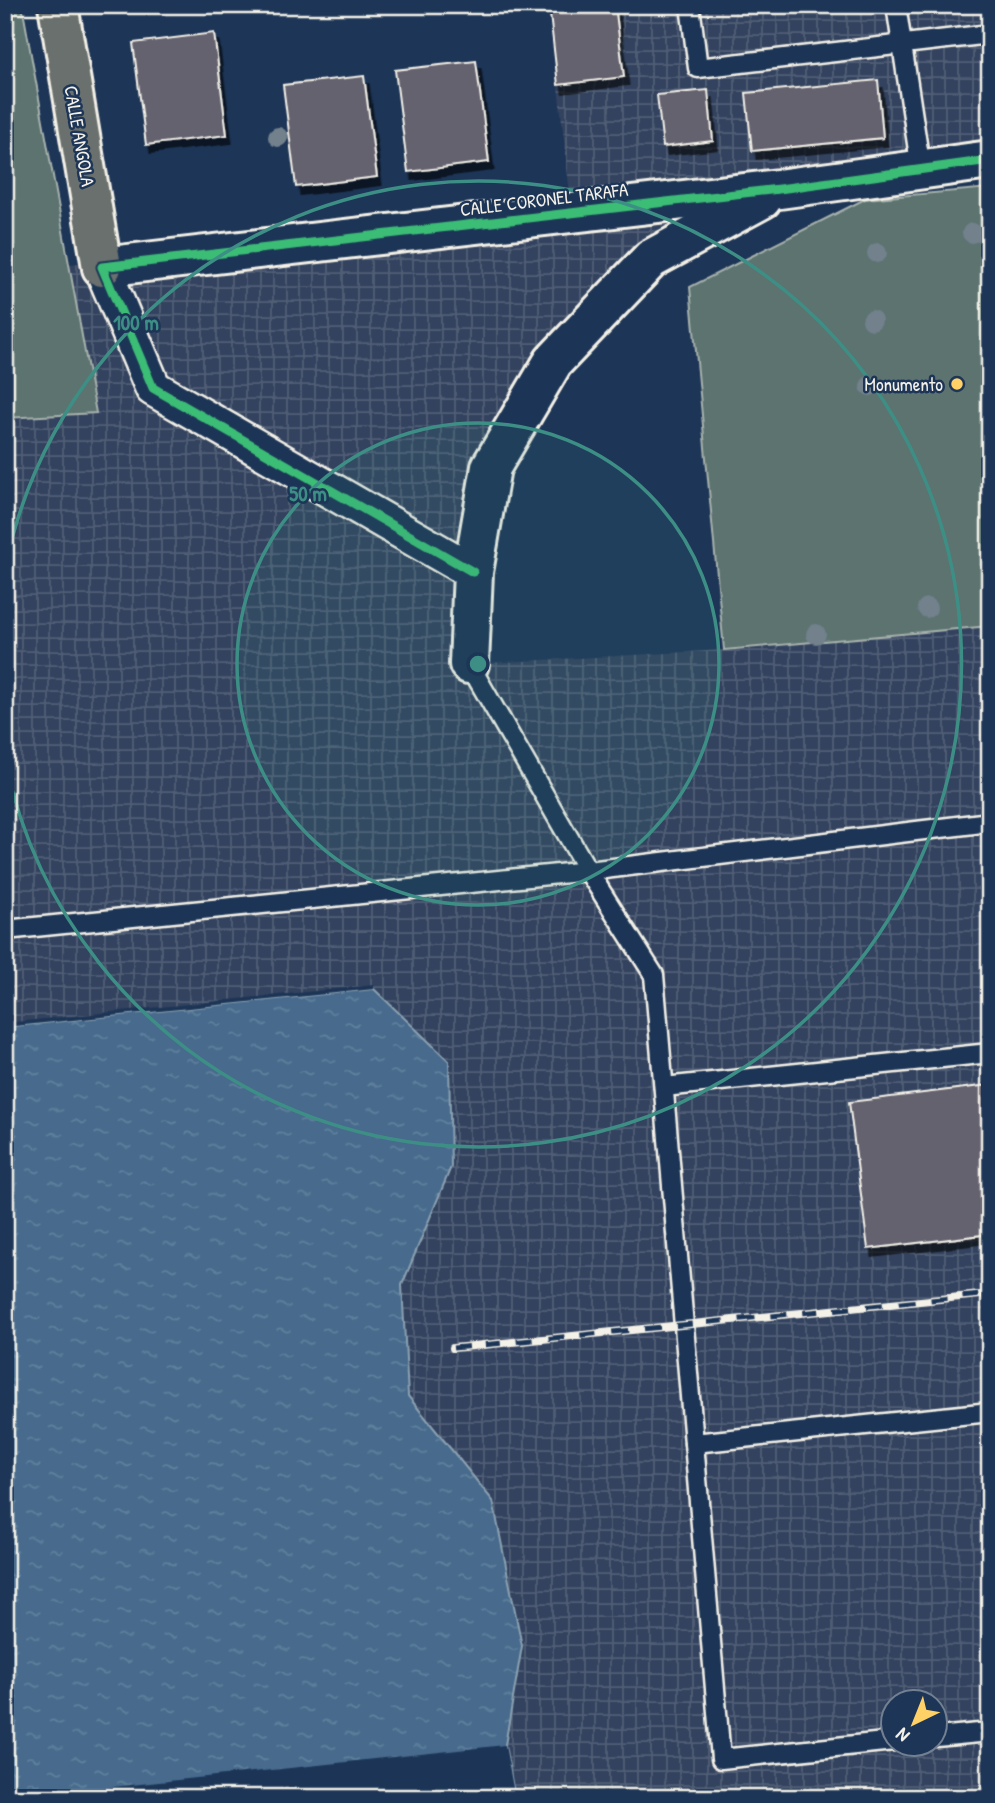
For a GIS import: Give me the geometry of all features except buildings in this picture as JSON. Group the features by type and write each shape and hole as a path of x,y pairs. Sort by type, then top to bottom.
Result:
{"main road":[{"name":"CALLE ANGOLA","path":"58,5 102,267"}],"street":[{"name":"CALLE CORONEL TARAFA","path":"102,267 779,190 990,160"},
{"path":"469,664 473,572 491,467 553,362 651,259 779,190"},
{"path":"102,267 153,388 473,572"}],"lane":[{"path":"690,5 698,68 990,34"},
{"path":"896,5 921,170"},
{"path":"469,664 588,871 654,975 721,1759 880,1742"},
{"path":"5,930 588,871 990,822"},
{"path":"664,1087 990,1053"},
{"path":"694,1443 990,1412"},
{"path":"950,1735 990,1731"}],"shaded area":[{"path":"549,5 990,5 990,160 775,189 651,259 491,467 469,664 724,650 990,627 990,1792 936,1798 515,1798 505,1745 522,1646 493,1501 408,1396 402,1285 451,1167 374,989 5,1027 5,418 96,412 69,264 572,213"}],"green space":[{"path":"5,5 22,5 96,413 5,418"},
{"path":"990,188 990,626 724,650 690,287 865,199"}],"water":[{"path":"374,989 449,1061 451,1167 402,1285 408,1396 493,1501 522,1646 505,1745 515,1798 5,1798 5,1027"}],"pier":[{"path":"374,985 374,989 5,1027 5,1023"},
{"path":"505,1745 515,1798 10,1798"}],"railway":[{"path":"453,1348 990,1294"}],"cycle path":[{"path":"473,572 153,388 102,267 779,189 990,160"}],"place":[{"name":"Monumento","path":"957,384"}]}
